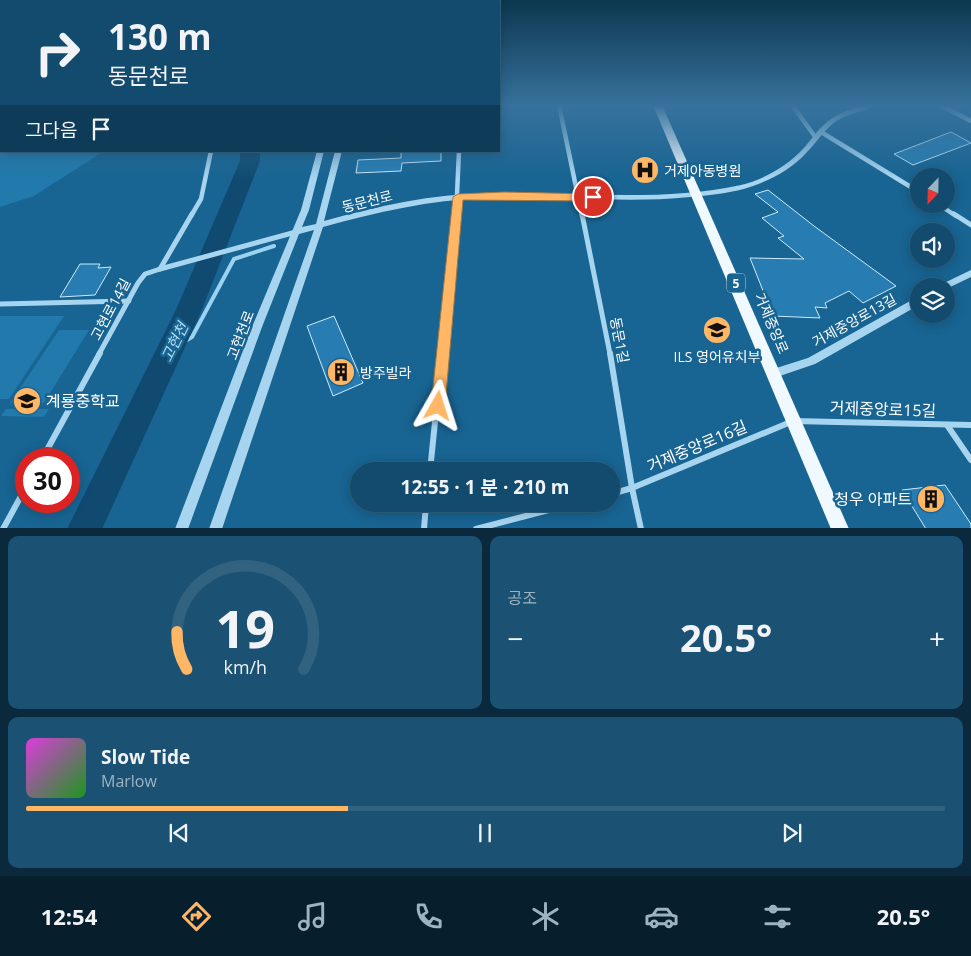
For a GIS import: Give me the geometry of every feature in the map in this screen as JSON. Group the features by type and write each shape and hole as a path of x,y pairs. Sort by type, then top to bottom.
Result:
{"main road":[{"name":"거제중앙로","path":"668,130 840,528"}],"street":[{"path":"564,130 579,198"},
{"path":"814,130 819,135 910,187"},
{"name":"동문천로","path":"160,269 406,204 458,197 579,198 697,194 744,186 766,178 799,157 824,130"},
{"name":"고현로14길","path":"48,448 142,277 160,269 201,200 211,152"},
{"name":"고현천로","path":"181,528 257,327 305,210 321,152"},
{"path":"215,528 319,226 339,152"},
{"path":"431,462 458,197 458,152"},
{"name":"동문1길","path":"579,198 616,382 632,488 641,528"},
{"path":"953,213 971,224"},
{"path":"955,281 971,272"},
{"path":"0,304 129,301"},
{"name":"거제중앙로13길","path":"774,372 811,361 910,305"},
{"name":"거제중앙로16길","path":"620,491 793,421"},
{"name":"거제중앙로15길","path":"793,421 971,425"},
{"path":"946,425 971,460"},
{"path":"3,528 15,507"},
{"path":"424,528 425,512"},
{"path":"476,528 540,512"}],"shaded area":[{"path":"0,152 102,152 34,196 0,207"},
{"path":"0,316 64,316 9,399 0,399"},
{"path":"59,330 89,330 44,403 10,403"},
{"path":"6,409 49,409 44,417 1,416"}],"building":[{"path":"951,132 971,143 913,165 894,154"},
{"path":"401,152 441,152 441,161 402,163 401,171 356,173 358,160 401,158"},
{"path":"768,190 896,286 863,303 849,291 825,303 827,308 815,307 820,318 773,316 750,258 804,259 778,238 784,236 762,218 778,212 755,194"},
{"path":"80,264 100,264 98,268 111,267 95,295 60,297"},
{"path":"334,316 363,383 333,396 307,326"},
{"name":"청우 아파트","path":"945,485 971,524 971,528 925,528 902,490"}],"waterway":[{"name":"고현천","path":"84,528 188,312 250,161 250,152"},
{"path":"170,350 192,337 234,259 274,246"}],"place":[{"name":"거제아동병원","path":"645,170"},
{"name":"ILS 영어유치부","path":"717,330"},
{"name":"방주빌라","path":"341,372"},
{"name":"계룡중학교","path":"27,401"},
{"name":"청우 아파트","path":"931,499"}],"route":[{"path":"438,406 458,197 593,197"}]}
